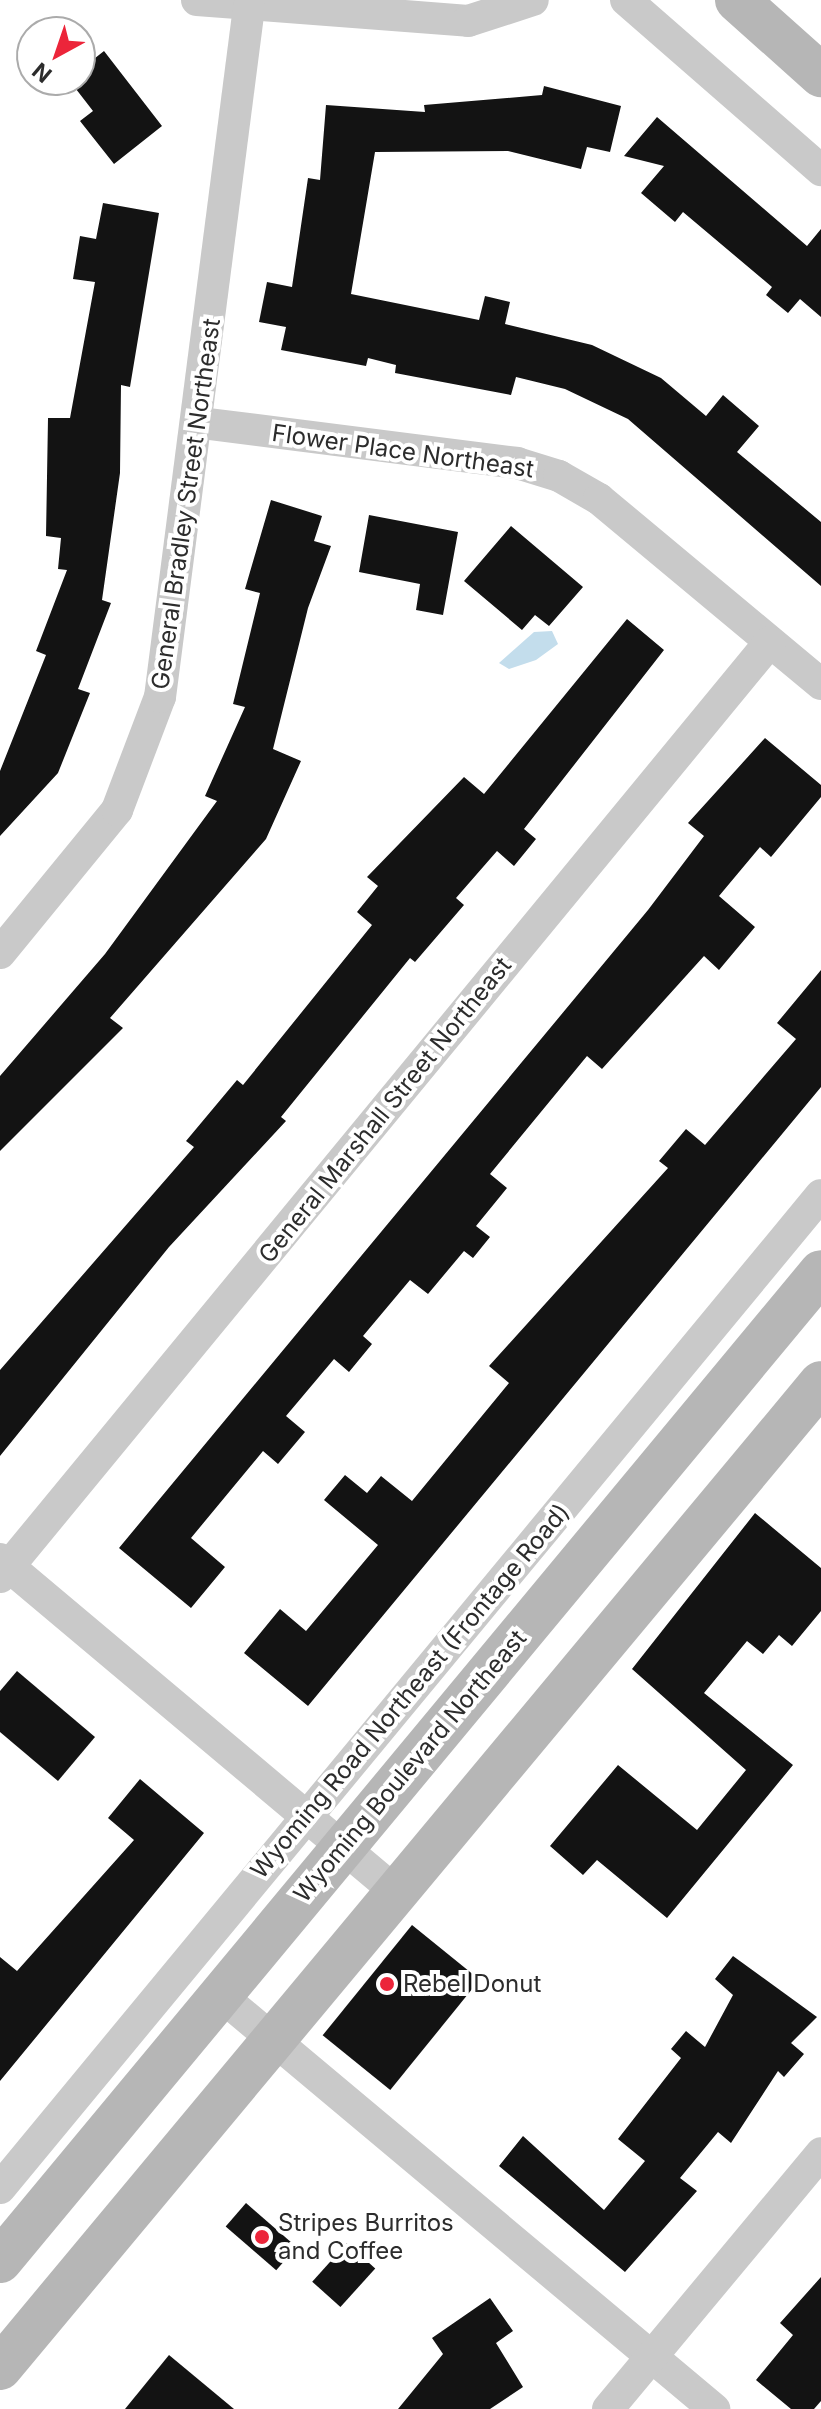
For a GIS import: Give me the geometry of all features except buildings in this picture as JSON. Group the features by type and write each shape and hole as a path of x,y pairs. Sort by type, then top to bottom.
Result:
{"main road":[{"path":"737,0 821,75"},
{"name":"Wyoming Boulevard Northeast","path":"0,2261 820,1275"},
{"path":"0,2368 821,1383"}],"street":[{"path":"197,0 249,7 468,21 533,0"},
{"path":"626,0 821,170"},
{"name":"General Bradley Street Northeast","path":"0,953 117,810 143,755 160,697 201,423 249,7"},
{"name":"Flower Place Northeast","path":"201,423 517,463 559,476 599,499 821,684"},
{"name":"General Marshall Street Northeast","path":"3,1568 770,642"},
{"name":"Wyoming Road Northeast (Frontage Road)","path":"0,2188 305,1815 821,1195"},
{"path":"3,1568 395,1891"},
{"path":"220,1995 714,2409"},
{"path":"608,2409 821,2153"}],"water":[{"path":"552,631 558,644 536,660 509,669 499,663 534,632"}],"place":[{"name":"Rebel Donut","path":"387,1984"},
{"name":"Stripes Burritos and Coffee","path":"262,2237"}]}
